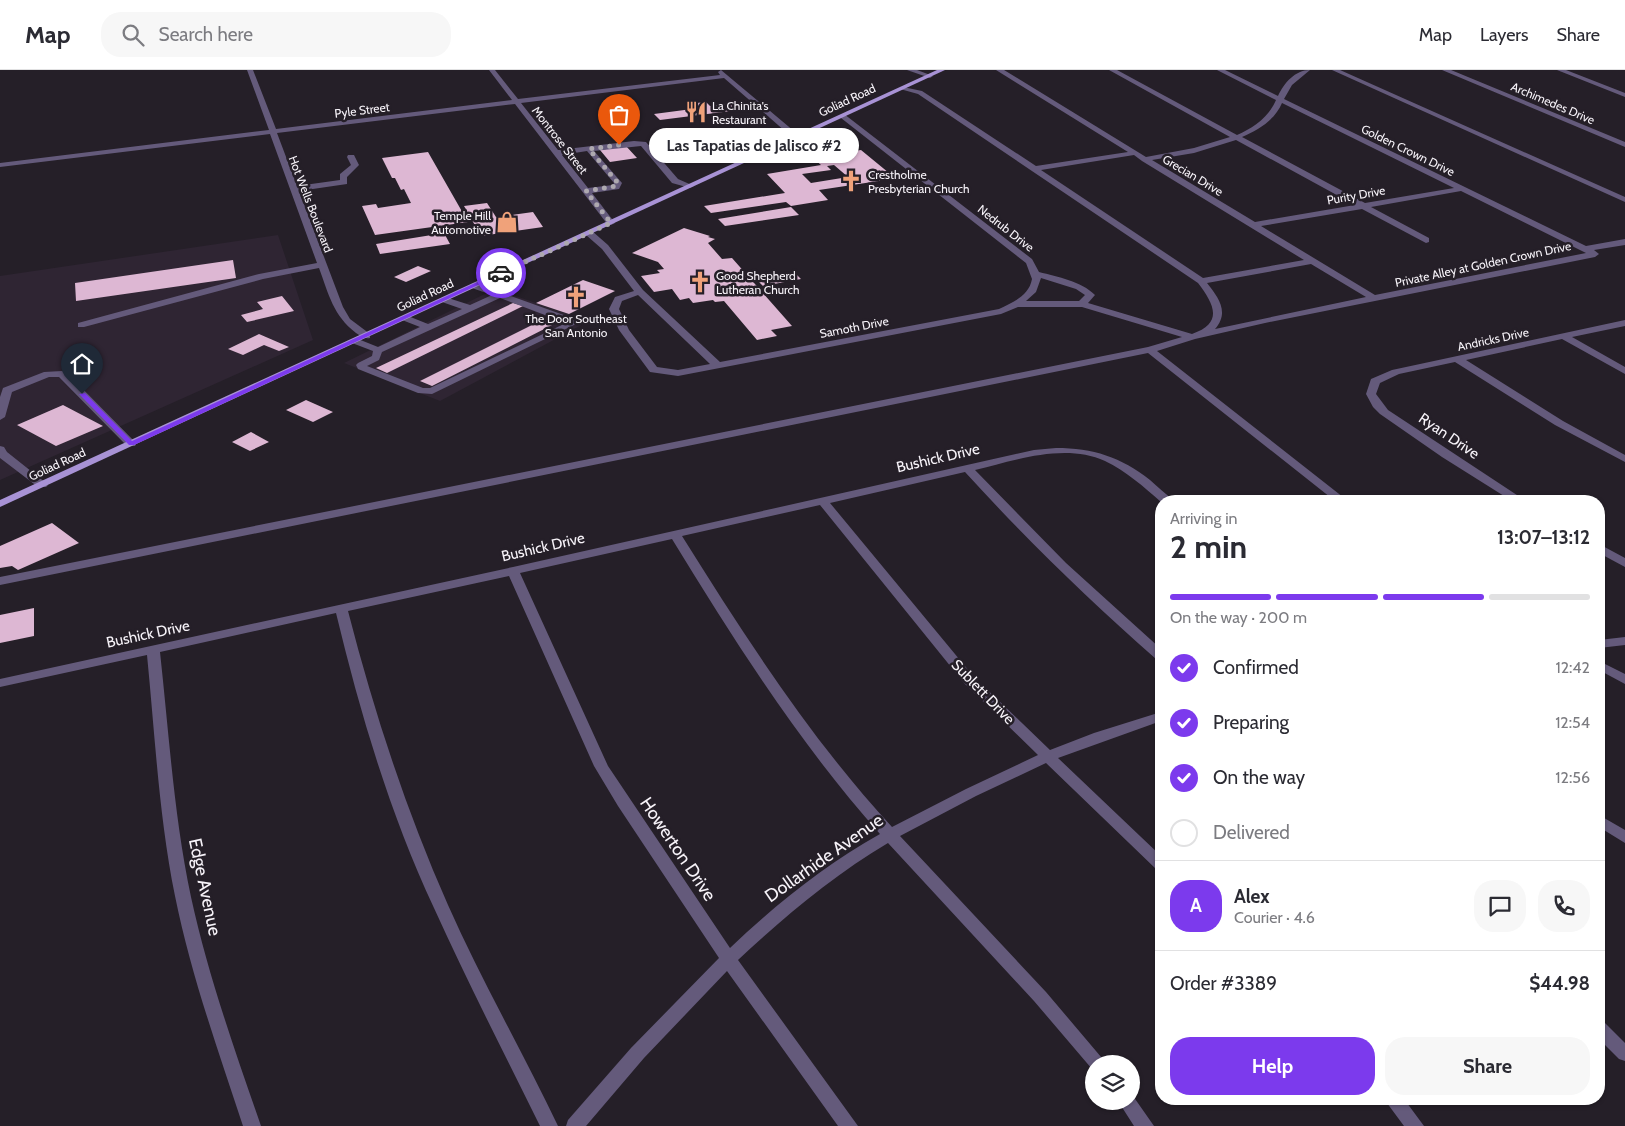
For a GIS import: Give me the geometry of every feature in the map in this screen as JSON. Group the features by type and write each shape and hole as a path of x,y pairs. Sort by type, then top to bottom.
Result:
{"main road":[{"name":"Goliad Road","path":"0,504 942,70"}],"street":[{"name":"Hot Wells Boulevard","path":"250,70 342,314 347,321 367,336"},
{"name":"Montrose Street","path":"492,70 611,223"},
{"path":"719,70 797,137"},
{"path":"910,70 930,76"},
{"name":"Grecian Drive","path":"999,70 1376,299"},
{"path":"1112,70 1426,240"},
{"name":"Golden Crown Drive","path":"1220,70 1595,254"},
{"path":"1145,159 1199,148 1236,137 1250,130 1271,116 1279,106 1282,93 1291,80 1307,70"},
{"path":"1335,70 1625,200"},
{"name":"Archimedes Drive","path":"1445,70 1625,145"},
{"path":"1560,70 1625,95"},
{"name":"Pyle Street","path":"0,165 726,76"},
{"path":"0,581 1150,350 1192,337 1210,329 1219,314 1217,300 1201,281 920,92 902,88"},
{"name":"Nedrub Drive","path":"844,116 1030,261 1036,269 1037,282 1029,294"},
{"path":"556,153 634,143 643,144 675,181 690,186"},
{"path":"586,191 616,186 618,183 589,149"},
{"path":"1034,169 1135,153"},
{"path":"294,190 344,182 343,176 355,165 351,157"},
{"name":"Purity Drive","path":"1254,225 1462,189"},
{"path":"589,233 605,247 640,292 718,366"},
{"path":"1586,249 1625,242"},
{"name":"Private Alley at Golden Crown Drive","path":"1192,337 1264,320 1595,254"},
{"path":"1201,281 1312,261"},
{"path":"81,325 262,276 322,265"},
{"path":"1037,274 1079,287 1090,295 1082,304"},
{"path":"378,350 376,358 361,365 362,367 422,391 432,391 571,324 569,320 475,286"},
{"name":"Samoth Drive","path":"640,292 618,299 614,309 624,330 654,370 678,373 1001,311 1018,304 1029,294"},
{"path":"356,341 378,350 500,294"},
{"path":"445,300 470,308"},
{"path":"1018,304 1082,304 1192,337"},
{"path":"405,318 428,327"},
{"name":"Andricks Drive","path":"1371,389 1375,381 1382,376 1625,323"},
{"path":"1563,336 1625,371"},
{"path":"1150,350 1334,495"},
{"path":"1457,359 1559,423 1625,459"},
{"path":"0,417 7,390 48,374 62,374 132,444"},
{"name":"Ryan Drive","path":"1371,389 1371,394 1384,412 1446,455 1510,495"},
{"path":"0,449 2,454 42,485"},
{"name":"Bushick Drive","path":"0,684 513,571 1034,452 1056,450 1094,453 1122,464 1137,474 1160,495"},
{"path":"968,468 997,500 1081,583 1155,651"},
{"name":"Sublett Drive","path":"823,501 884,578 970,680 1047,757 1155,859"},
{"path":"675,534 744,645 802,730 890,836 1033,988 1090,1055"},
{"path":"1605,551 1625,563"},
{"name":"Howerton Drive","path":"513,571 601,766 728,960 849,1126"},
{"path":"341,608 361,688 407,825 441,907 549,1126"},
{"path":"1605,643 1625,640"},
{"name":"Edge Avenue","path":"153,649 169,808 178,865 191,927 219,1028 252,1126"},
{"path":"1605,668 1625,680"},
{"name":"Dollarhide Avenue","path":"575,1126 620,1071 673,1014 728,960 766,925 851,859 956,800 1047,757 1081,743 1155,718"},
{"path":"1605,824 1625,838"},
{"path":"1605,1034 1625,1054"},
{"path":"1398,1105 1415,1126"},
{"path":"1133,1110 1145,1126"}],"shaded area":[{"path":"278,235 313,340 0,480 0,276"},
{"path":"495,289 589,321 440,401 344,363"}],"building":[{"name":"La Chinita's Restaurant","path":"706,102 710,106 731,103 739,110 660,120 654,114 692,109 687,104"},
{"path":"721,130 746,137 706,155 680,148"},
{"path":"626,146 637,158 610,162 600,150"},
{"name":"Crestholme Presbyterian Church","path":"861,150 889,173 885,173 892,179 819,190 828,200 791,206 786,202 711,213 704,206 785,193 767,174 821,165 812,157","holes":["834,165 848,177 811,183 802,174 831,170 827,166"]},
{"path":"428,152 468,222 375,235 362,206 376,204 378,208 411,203 404,189 401,190 395,178 392,178 382,158"},
{"name":"Temple Hill Automotive","path":"487,203 496,217 533,212 543,227 481,236 464,206"},
{"path":"791,207 799,215 725,226 718,219"},
{"name":"Good Shepherd Lutheran Church","path":"684,228 715,239 708,243 722,259 732,258 792,326 771,330 777,336 757,340 724,301 715,302 713,300 693,303 689,298 680,300 672,289 654,292 641,276 660,273 657,270 664,269 658,262 632,253"},
{"path":"444,233 450,244 380,254 376,244"},
{"path":"233,260 236,278 76,301 75,283"},
{"path":"418,266 431,271 406,282 394,277"},
{"path":"794,272 801,279 763,286 756,279"},
{"name":"The Door Southeast San Antonio","path":"583,280 615,291 569,314 536,303"},
{"path":"282,296 294,311 247,322 241,315 263,309 257,302"},
{"path":"513,303 523,306 387,373 376,368"},
{"path":"546,318 558,322 432,386 420,381"},
{"path":"259,334 289,347 279,351 264,345 243,355 228,349"},
{"path":"306,400 333,412 313,422 286,410"},
{"path":"63,405 103,426 56,446 17,425"},
{"path":"251,432 269,442 250,451 232,442"},
{"path":"52,523 79,543 18,570 12,566 0,568 0,546"},
{"path":"34,608 34,636 0,643 0,615"}],"way so far":[{"path":"501,273 611,223 586,191 616,186 618,183 589,149 619,145"}],"place":[{"name":"La Chinita's Restaurant","path":"696,112"},
{"name":"Las Tapatias de Jalisco #2","path":"619,145"},
{"name":"Crestholme Presbyterian Church","path":"851,181"},
{"name":"Temple Hill Automotive","path":"507,222"},
{"name":"Good Shepherd Lutheran Church","path":"700,282"},
{"name":"The Door Southeast San Antonio","path":"576,297"}],"route":[{"path":"82,394 132,444 501,273"}]}
